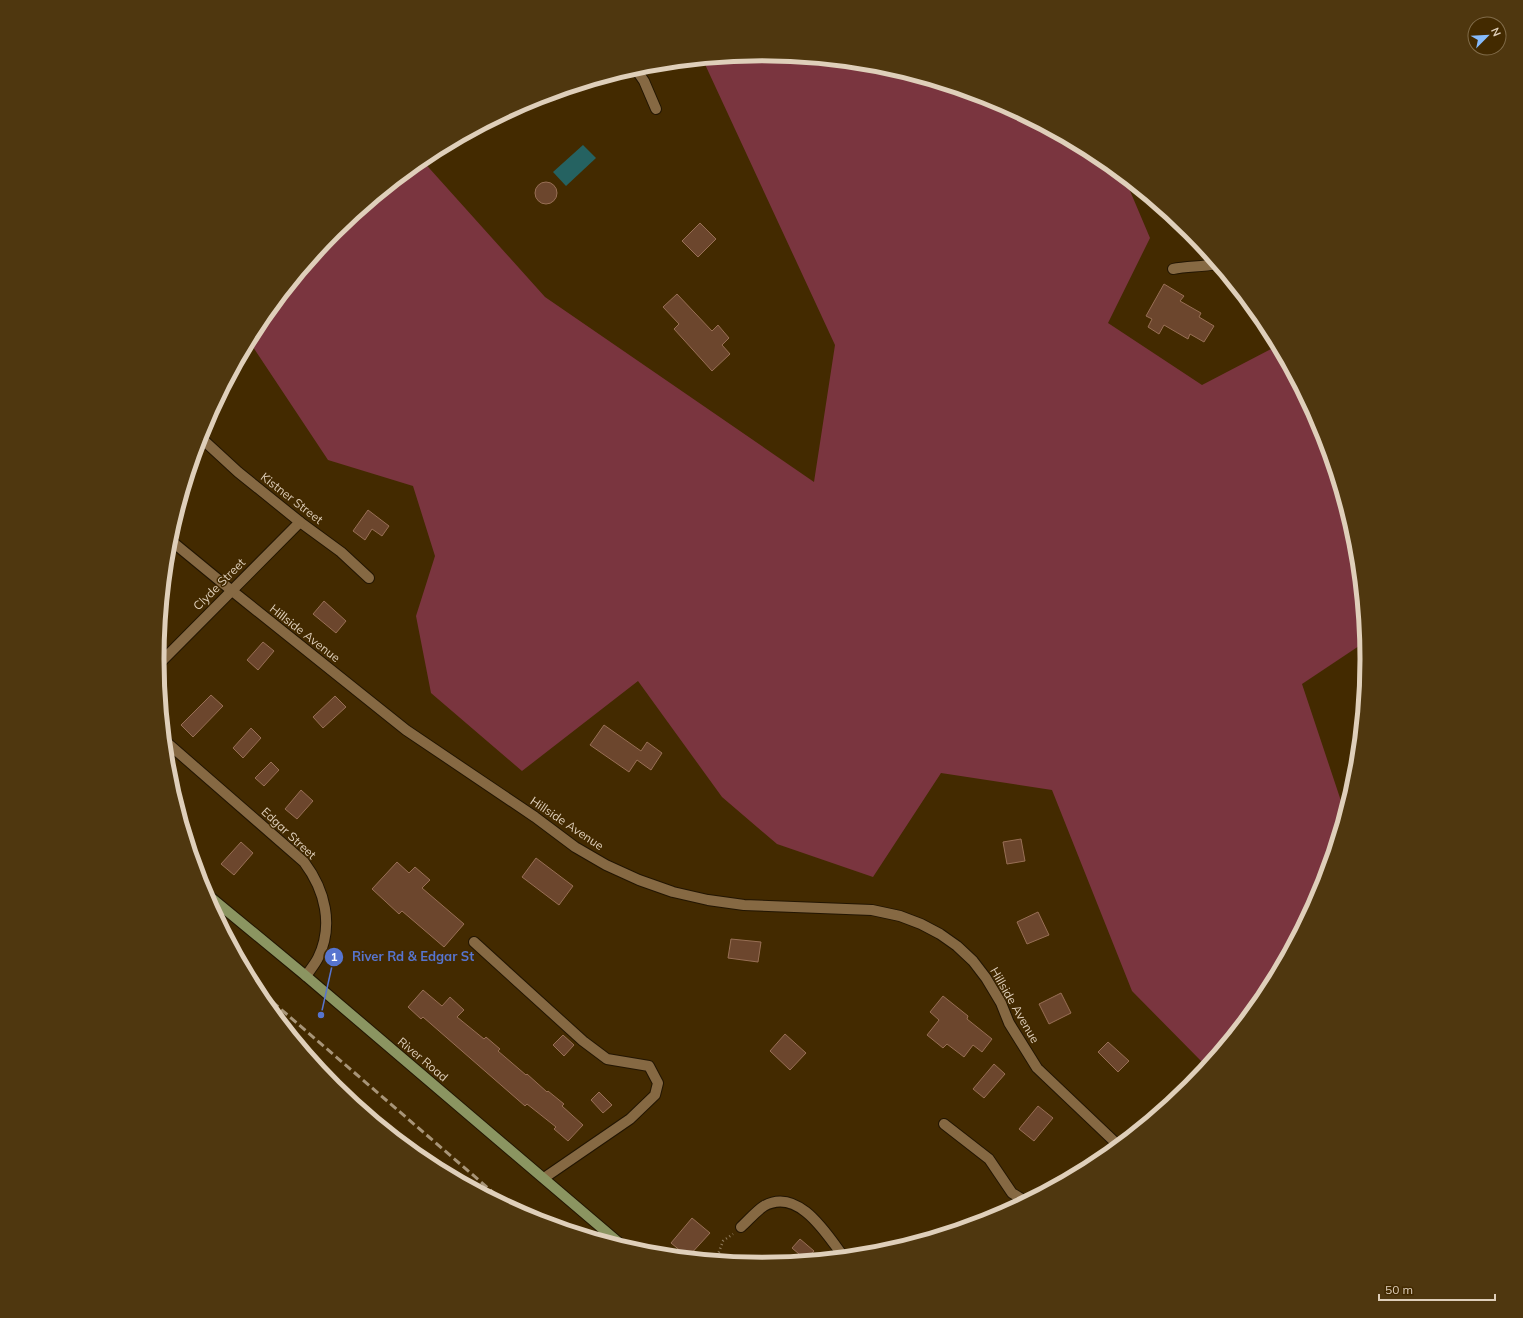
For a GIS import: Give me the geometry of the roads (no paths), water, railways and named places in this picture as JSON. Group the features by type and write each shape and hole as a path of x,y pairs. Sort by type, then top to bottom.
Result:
{"main road":[{"name":"River Road","path":"215,902 306,976 614,1239"}],"street":[{"path":"639,73 644,81 656,109"},
{"path":"1173,269 1211,265"},
{"name":"Kistner Street","path":"205,441 238,472 300,522 341,552 369,578"},
{"name":"Clyde Street","path":"164,659 300,522"},
{"name":"Hillside Avenue","path":"175,544 406,730 535,817 575,847 606,865 673,892 708,900 744,905 872,910 900,916 940,934 957,946 973,961 986,978 1001,1003 1009,1023 1037,1068 1114,1141"},
{"name":"Edgar Street","path":"170,745 304,862 313,873 324,900 326,930 318,958 306,976"},
{"path":"474,942 583,1041 607,1060 649,1066 658,1083 655,1095 630,1119 544,1178"},
{"path":"944,1124 989,1159 1012,1193 1020,1198"},
{"path":"741,1227 764,1206 776,1202 788,1202 800,1206 810,1214 840,1252"}],"water":[{"path":"583,145 596,158 566,186 553,172"}],"railway":[{"path":"271,1001 495,1194"}],"place":[{"name":"River Rd & Edgar St","path":"321,1015"}]}
